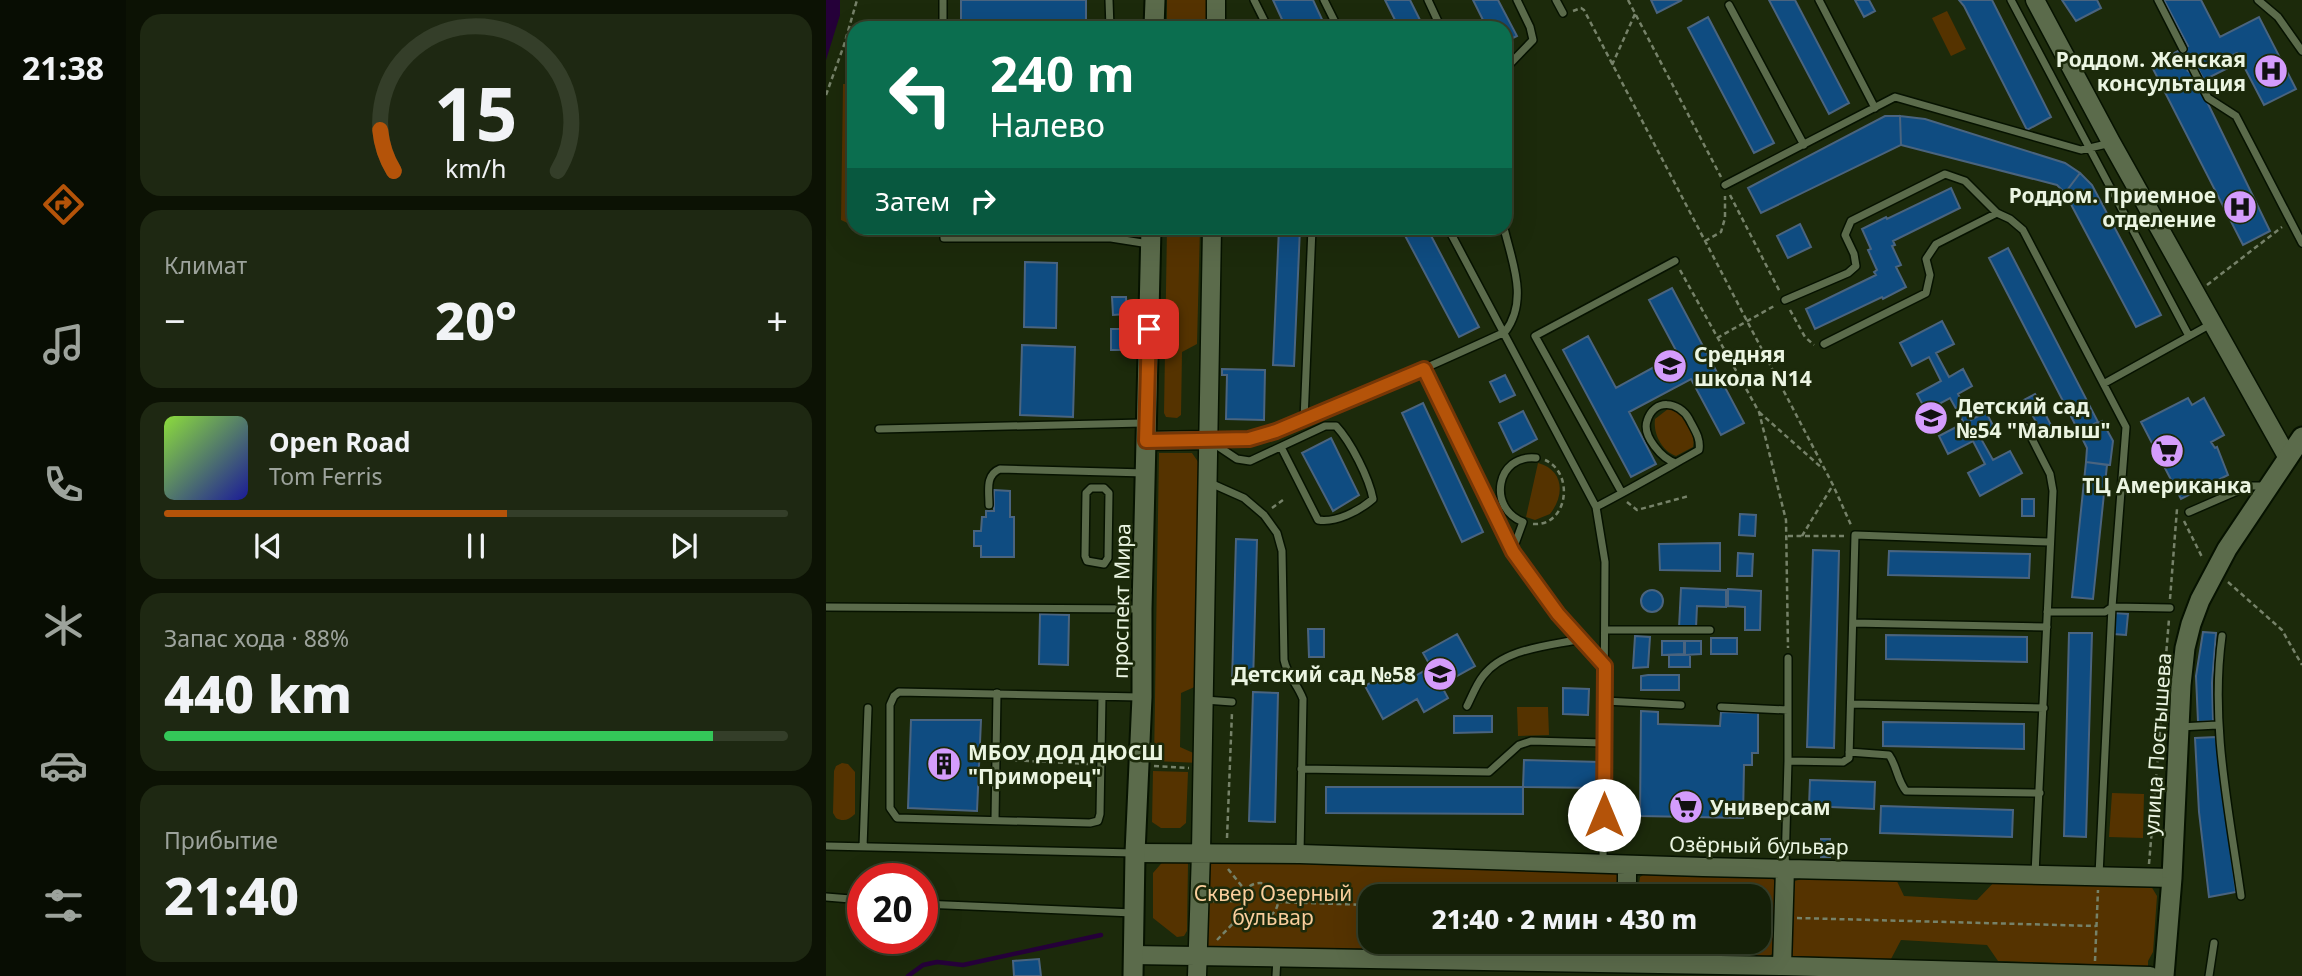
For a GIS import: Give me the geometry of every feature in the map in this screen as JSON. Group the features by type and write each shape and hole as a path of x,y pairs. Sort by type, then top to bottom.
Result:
{"main road":[{"path":"1154,21 1155,0"},
{"name":"проспект Мира","path":"1133,976 1135,853 1143,697 1142,609 1151,236"},
{"name":"улица Постышева","path":"2164,976 2185,648 2200,600 2216,571 2302,437"}],"street":[{"path":"1216,0 1216,21"},
{"path":"2035,0 2288,458"},
{"path":"1196,976 1203,768 1212,235"},
{"path":"1147,432 1209,440"},
{"name":"Озёрный бульвар","path":"1135,853 1227,852 2172,878"},
{"path":"1627,864 1627,884"},
{"path":"1781,971 1785,868"},
{"path":"1133,955 1781,971 2150,976"}],"lane":[{"path":"943,0 943,21"},
{"path":"1110,0 1110,21"},
{"path":"1254,0 1264,21"},
{"path":"1324,0 1334,21"},
{"path":"1428,0 1438,21"},
{"path":"1512,61 1532,40 1530,27 1517,0"},
{"path":"1556,0 1563,13"},
{"path":"1819,0 1875,108"},
{"path":"2011,0 2189,336"},
{"path":"2158,0 2183,49"},
{"path":"2258,0 2278,17 2302,51"},
{"path":"1729,5 1804,145"},
{"path":"2193,69 2208,98 2236,116 2302,243"},
{"path":"1725,185 1895,97 2081,150 2112,142"},
{"path":"1785,300 1848,273 1856,266 1854,254 1845,235 1851,221 1945,174 1965,181 1997,213 2023,230 2126,427 2112,607 2099,877"},
{"path":"1824,344 1926,293 1930,275 1926,259 1936,244 1997,213"},
{"path":"944,235 944,238 1151,236"},
{"path":"1304,420 1311,235"},
{"path":"1452,235 1506,332 1596,506 1605,562 1603,864"},
{"path":"1209,440 1249,439 1276,431 1506,332 1514,321 1519,288 1506,235"},
{"path":"1622,493 1535,336 1675,261"},
{"path":"2105,383 2212,323"},
{"path":"1424,369 1513,552 1558,614 1605,666"},
{"path":"1596,506 1622,493 1676,463 1699,450 1699,437 1684,410 1675,405 1664,405 1654,410 1647,421 1648,432 1659,454 1676,463"},
{"path":"1209,440 1237,458 1250,461 1325,426 1336,426 1344,435 1371,489 1373,499 1331,522 1318,520 1281,447"},
{"path":"2026,428 2050,474 2053,491 2035,875"},
{"path":"879,429 1147,432"},
{"path":"1513,552 1523,522 1513,518 1506,510 1500,489 1507,467 1525,457 1536,458"},
{"path":"989,505 989,478 993,472 1000,469 1146,473"},
{"path":"1094,471 1094,488"},
{"path":"1208,482 1244,498 1264,514 1277,533 1282,551 1284,660 1287,671 1303,699 1300,854"},
{"path":"2189,512 2249,486 2269,486"},
{"path":"1094,488 1104,488 1109,493 1108,558 1104,564 1091,563 1085,556 1086,493 1088,489 1094,488"},
{"path":"1788,761 1843,762 1849,758 1855,535 2049,542"},
{"path":"826,607 1142,609"},
{"path":"2047,612 2105,612 2112,607 2170,608"},
{"path":"1853,623 2047,627"},
{"path":"1605,630 1710,631"},
{"path":"2222,636 2218,667 2217,725 2241,897"},
{"path":"1466,706 1483,676 1498,661 1519,653 1581,639"},
{"path":"1785,868 1788,658"},
{"path":"1102,697 1098,821 1090,823 897,818 892,814 890,705 899,692 1143,697"},
{"path":"995,820 997,693"},
{"path":"1204,700 1232,702"},
{"path":"1605,701 1681,705"},
{"path":"1851,704 2044,708"},
{"path":"1721,707 1788,710"},
{"path":"863,847 868,708"},
{"path":"2179,727 2217,725"},
{"path":"1301,769 1489,772 1519,745 1531,741 1604,743"},
{"path":"1849,752 1889,755 1897,766 1900,783 1906,791 2040,793"},
{"path":"826,846 1135,853"},
{"path":"826,897 847,899"},
{"path":"938,905 1134,913"},
{"path":"2209,976 2214,943"},
{"path":"1276,976 1277,957"}],"path":[{"path":"850,21 856,0"},
{"path":"1563,13 1581,8 1584,10 1833,485 1855,535 1788,536"},
{"path":"1612,65 1635,14"},
{"path":"826,95 847,34"},
{"path":"1705,241 1721,232 1725,218 1725,185"},
{"path":"2196,294 2290,221"},
{"path":"1675,261 1759,412 1788,536 1788,658"},
{"path":"1717,338 1785,300"},
{"path":"1759,412 1825,470"},
{"path":"1523,522 1536,525 1552,519 1558,512 1564,495 1565,485 1556,467 1549,461 1536,458"},
{"path":"1801,537 1833,485"},
{"path":"1622,493 1629,505 1637,510 1689,496"},
{"path":"1264,514 1283,500"},
{"path":"2164,676 2177,509 2204,561 2282,631 2302,665"},
{"path":"2148,878 2163,689"},
{"path":"1232,702 1227,867 1245,890"},
{"path":"996,759 1101,764"},
{"path":"1139,765 1203,768"},
{"path":"2095,974 2099,877"},
{"path":"1259,883 1269,885 1275,891 1277,902 1274,914 1256,920 1245,911 1242,901 1245,890 1250,885 1259,883"},
{"path":"1213,901 1242,901"},
{"path":"1277,902 1358,905"},
{"path":"1771,918 2096,926"}],"green space":[{"path":"1167,0 1208,0 1207,21 1167,21"},
{"path":"1947,11 1966,49 1951,56 1932,18"},
{"path":"843,84 847,84 847,223 841,220"},
{"path":"1167,235 1200,235 1197,344 1182,352 1181,415 1177,418 1166,417"},
{"path":"1668,409 1684,418 1693,435 1693,447 1676,456 1663,446 1655,430 1655,419"},
{"path":"1159,453 1192,453 1201,466 1199,685 1181,693 1180,747 1200,756 1200,763 1154,761"},
{"path":"1538,463 1553,471 1560,491 1550,514 1535,520 1526,517"},
{"path":"1517,707 1548,707 1549,735 1518,736"},
{"path":"848,764 855,772 855,814 844,820 836,818 833,813 834,771 836,766"},
{"path":"1153,771 1188,772 1186,823 1180,828 1161,828 1152,822"},
{"path":"2112,793 2144,794 2143,838 2109,837"},
{"path":"1185,857 1188,864 1187,931 1184,936 1177,937 1153,918 1153,873 1166,858"},
{"name":"Сквер Озерный бульвар","path":"1210,860 1620,871 1620,884 1358,884 1358,949 1206,946"},
{"path":"1646,873 1767,875 1777,882 1776,950 1771,955 1763,957 1693,954 1771,954 1771,884 1639,884 1640,877"},
{"path":"1895,877 1904,896 1977,900 1998,878 2151,886 2157,896 2153,952 2148,966 1998,961 1987,945 1901,940 1891,959 1788,956 1795,881 1805,878"}],"shaded area":[{"path":"826,0 840,0 840,15 826,60"}],"building":[{"path":"961,0 1086,0 1086,21 961,21"},
{"path":"1273,0 1313,0 1323,21 1283,21"},
{"path":"1385,0 1410,0 1420,21 1396,21"},
{"path":"1473,0 1498,0 1509,21 1484,21"},
{"path":"1651,0 1682,0 1657,13"},
{"path":"1769,0 1795,0 1849,103 1829,114"},
{"path":"1855,0 1869,0 1875,11 1864,17"},
{"path":"1959,0 1992,0 2051,117 2027,130"},
{"path":"2062,0 2097,0 2101,8 2076,21"},
{"path":"2164,0 2201,0 2220,37 2259,17 2296,89 2264,105 2237,53 2230,56 2234,65 2204,80 2197,67 2188,71 2194,75 2270,231 2243,245 2151,65 2188,46"},
{"path":"1708,17 1774,143 1754,153 1688,28"},
{"path":"1885,116 1900,116 1901,145 1761,213 1748,188"},
{"path":"1900,116 1925,119 2065,163 2080,173 2065,193 2057,185 1901,145"},
{"path":"2080,173 2092,185 2161,315 2136,327 2065,193"},
{"path":"1951,188 1960,208 1893,241 1895,245 1892,246 1901,265 1896,267 1906,287 1815,329 1806,309 1876,275 1874,272 1877,270 1868,250 1871,249 1862,229"},
{"path":"1800,224 1811,247 1788,258 1777,236"},
{"path":"1279,235 1300,235 1294,366 1273,365"},
{"path":"1405,235 1431,235 1479,327 1459,337"},
{"path":"2008,248 2098,422 2079,432 1989,258"},
{"path":"1025,262 1057,263 1056,328 1024,327"},
{"path":"1672,288 1744,423 1721,435 1691,379 1629,412 1656,464 1631,477 1563,350 1588,336 1616,388 1678,354 1649,300"},
{"path":"1112,297 1126,297 1127,314 1113,315"},
{"path":"1942,321 1954,344 1936,353 1949,377 1963,369 1972,386 1958,394 1971,420 1986,412 1995,429 1980,437 1993,460 2010,451 2022,473 1980,496 1968,473 1985,464 1973,441 1948,454 1939,436 1964,423 1950,398 1926,411 1917,394 1941,381 1929,357 1912,366 1900,343"},
{"path":"1111,329 1125,329 1125,350 1111,350"},
{"path":"1022,345 1075,347 1073,417 1020,415"},
{"path":"1222,369 1265,370 1264,420 1226,419 1227,375 1222,375"},
{"path":"1505,375 1515,395 1500,402 1490,382"},
{"path":"2035,394 2055,433 2045,438 2024,400"},
{"path":"2188,398 2192,405 2204,398 2224,435 2211,442 2217,447 2228,475 2181,499 2141,422"},
{"path":"1423,403 1483,532 1462,542 1402,413"},
{"path":"1523,411 1537,439 1513,452 1499,423"},
{"path":"2102,421 2113,441 2110,465 2086,462 2087,448 2079,432"},
{"path":"1331,438 1359,495 1333,511 1302,453"},
{"path":"2086,462 2107,465 2093,599 2072,597"},
{"path":"994,490 1010,491 1010,517 1014,517 1014,557 981,557 981,546 974,546 974,531 981,531 982,517 986,517 986,511 994,511"},
{"path":"2022,499 2034,499 2034,516 2022,516"},
{"path":"1740,514 1756,515 1755,536 1739,535"},
{"path":"1236,539 1257,540 1253,683 1232,683"},
{"path":"1720,543 1720,571 1660,570 1659,544"},
{"path":"1813,550 1839,551 1834,748 1807,747"},
{"path":"1889,551 2030,554 2029,578 1888,575"},
{"path":"1738,553 1753,554 1752,576 1737,576"},
{"path":"1681,588 1726,590 1726,607 1697,606 1696,628 1679,628"},
{"path":"1728,589 1761,591 1760,630 1745,630 1745,607 1728,606"},
{"path":"1652,590 1660,593 1663,601 1660,609 1652,612 1644,609 1641,601 1644,593"},
{"path":"2115,613 2128,614 2126,635 2113,634"},
{"path":"1040,614 1069,615 1068,665 1039,664"},
{"path":"1308,629 1324,629 1324,657 1309,657"},
{"path":"2203,632 2216,633 2212,683 2213,721 2198,722 2196,676"},
{"path":"2069,633 2092,633 2086,837 2064,836"},
{"name":"Детский сад №58","path":"1457,634 1475,666 1441,685 1448,698 1424,712 1417,699 1383,719 1365,686 1398,667 1406,681 1431,667 1423,653"},
{"path":"1886,635 2027,637 2027,662 1886,659"},
{"path":"1635,636 1650,637 1648,667 1633,668"},
{"path":"1711,638 1737,638 1737,654 1711,654"},
{"path":"1662,641 1684,641 1684,654 1662,655"},
{"path":"1685,641 1701,641 1701,654 1685,655"},
{"path":"1669,655 1690,655 1690,667 1669,667"},
{"path":"1679,675 1679,690 1641,690 1641,676"},
{"path":"1563,688 1589,689 1588,715 1563,714"},
{"path":"1253,692 1278,693 1275,822 1249,821"},
{"path":"1641,711 1658,712 1658,724 1720,726 1721,712 1758,713 1758,753 1752,753 1752,765 1744,765 1743,818 1640,816"},
{"path":"1454,716 1492,716 1492,732 1454,733"},
{"name":"МБОУ ДОД ДЮСШ \"Приморец\"","path":"911,720 981,720 977,811 908,808"},
{"path":"1883,722 2024,724 2024,749 1883,746"},
{"path":"2216,737 2236,892 2209,897 2199,812 2195,738"},
{"path":"1524,760 1601,762 1600,788 1523,787"},
{"path":"1810,780 1875,782 1874,809 1809,806"},
{"path":"1326,787 1523,787 1523,814 1326,813"},
{"path":"1881,806 2013,810 2012,837 1880,833"},
{"path":"1821,839 1830,839 1830,857 1821,857"},
{"path":"1039,959 1041,976 1014,976 1013,961"}],"waterway":[{"path":"908,976 923,965 937,962 963,965 1101,935"}],"place":[{"name":"Роддом. Женская консультация","path":"2271,71"},
{"name":"Роддом. Приемное отделение","path":"2240,207"},
{"name":"Средняя школа N14","path":"1670,366"},
{"name":"Детский сад №54 \"Малыш\"","path":"1931,418"},
{"name":"ТЦ Американка","path":"2167,451"},
{"name":"Детский сад №58","path":"1440,674"},
{"name":"МБОУ ДОД ДЮСШ \"Приморец\"","path":"944,764"},
{"name":"Универсам","path":"1686,807"}],"route":[{"path":"1149,329 1146,441 1249,439 1276,431 1424,369 1498,526 1513,552 1558,614 1605,666 1604,815"}]}
